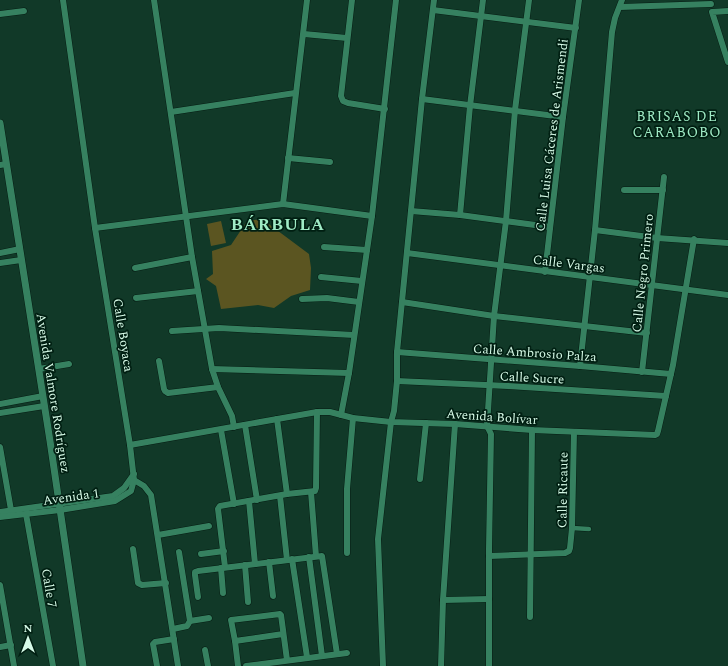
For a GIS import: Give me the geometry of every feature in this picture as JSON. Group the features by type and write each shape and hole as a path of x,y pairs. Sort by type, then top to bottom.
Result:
{"street":[{"name":"Calle Boyaca","path":"63,0 95,228 134,477"},
{"path":"154,0 192,258 212,369 234,427"},
{"path":"283,204 307,0"},
{"path":"352,0 341,96 343,101 348,103 385,109"},
{"path":"341,415 350,373 354,335 372,216 396,0"},
{"path":"383,666 378,539 394,411 397,352 422,99 434,0"},
{"path":"460,215 470,106 483,0"},
{"path":"489,666 489,386 494,316 506,221 514,110 529,0"},
{"name":"Calle Luisa Cáceres de Arismendi","path":"545,272 563,117 579,0"},
{"path":"580,366 595,230 612,32 615,18 621,3 711,2 712,12 728,62"},
{"path":"433,10 576,28"},
{"path":"0,14 24,11"},
{"path":"712,12 728,11"},
{"path":"304,34 347,38"},
{"path":"171,112 295,93"},
{"path":"422,99 563,117"},
{"name":"Avenida Valmore Rodríguez","path":"0,123 3,165 22,260 83,666"},
{"path":"288,158 330,162"},
{"name":"Calle Negro Primero","path":"642,372 664,177"},
{"path":"624,190 663,190"},
{"path":"95,228 186,215 283,204 372,216"},
{"path":"411,211 460,215 550,227"},
{"path":"595,230 657,238 728,243"},
{"name":"Avenida Bolívar","path":"130,445 317,412 330,412 353,418 392,422 655,435 658,431 671,374 694,240"},
{"path":"324,247 367,250"},
{"path":"0,253 20,249"},
{"name":"Calle Vargas","path":"407,253 728,295"},
{"path":"135,268 192,258"},
{"path":"0,263 22,260"},
{"path":"321,277 362,281"},
{"path":"136,298 198,291"},
{"path":"302,299 327,298 359,302"},
{"path":"402,302 494,316 647,333"},
{"path":"172,331 205,328 354,335"},
{"name":"Calle Ambrosio Palza","path":"397,352 671,374"},
{"path":"159,361 164,389 168,393 218,387"},
{"path":"39,369 69,364"},
{"path":"212,369 350,373"},
{"name":"Calle Sucre","path":"396,381 508,386 666,396"},
{"path":"0,404 43,396"},
{"path":"0,413 44,406"},
{"path":"223,593 224,551 218,507 287,494 315,492 317,412"},
{"path":"347,553 347,489 353,418"},
{"path":"277,419 287,494"},
{"path":"420,479 426,423"},
{"path":"441,666 443,600 455,424"},
{"path":"245,425 257,500"},
{"path":"221,430 234,504"},
{"path":"530,617 532,430"},
{"name":"Calle Ricaute","path":"530,554 565,553 570,548 572,528 574,432"},
{"path":"0,446 11,510"},
{"path":"134,477 151,495 178,666"},
{"name":"Avenida 1","path":"0,512 115,500 131,491 134,477"},
{"path":"311,492 316,556"},
{"path":"280,496 307,657"},
{"path":"249,502 255,564"},
{"name":"Avenida 1","path":"0,517 26,514 59,507"},
{"name":"Calle 7","path":"26,514 53,666"},
{"path":"158,535 209,526"},
{"path":"572,528 589,529"},
{"path":"133,549 138,583 142,585 166,583"},
{"path":"201,554 224,551"},
{"path":"173,629 187,626 190,621 179,552"},
{"path":"488,556 530,554"},
{"path":"198,597 195,572 198,570 322,556 337,654"},
{"path":"309,557 322,656"},
{"path":"269,562 273,596"},
{"path":"245,565 248,602"},
{"path":"0,585 14,666"},
{"path":"443,600 488,599"},
{"path":"238,666 231,622 233,619 280,614 283,634 291,662"},
{"path":"190,621 209,618"},
{"path":"235,641 283,634"},
{"path":"156,666 153,644 155,642 174,638"},
{"path":"0,647 10,645"},
{"path":"205,650 208,666"},
{"path":"246,666 291,662 307,657 347,653"}],"shaded area":[{"path":"262,219 309,254 311,268 310,290 291,296 274,308 258,305 221,309 216,286 206,279 213,274 212,251 231,245 247,221"},
{"path":"221,221 226,243 211,246 207,224"}],"district":[{"name":"BRISAS DE CARABOBO","path":"677,124"},
{"name":"BÁRBULA","path":"278,224"}]}
